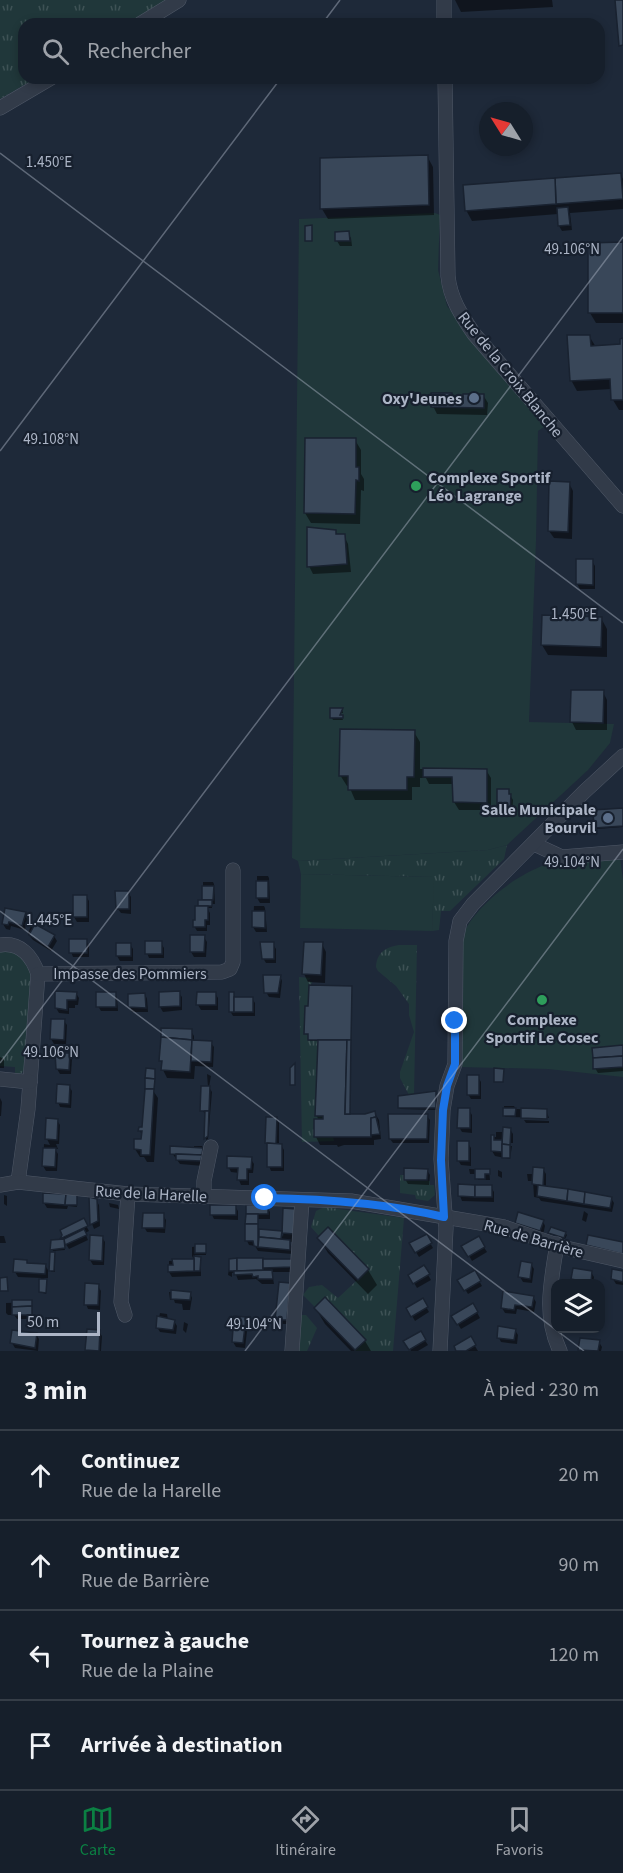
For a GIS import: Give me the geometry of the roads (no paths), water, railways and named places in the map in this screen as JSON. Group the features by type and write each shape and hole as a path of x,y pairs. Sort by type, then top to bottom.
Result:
{"street":[{"path":"150,18 180,0"},
{"path":"444,0 444,18"},
{"path":"0,108 41,84"},
{"name":"Rue de la Croix Blanche","path":"445,84 448,276 455,305 474,334 623,506"},
{"path":"440,1351 446,1228 441,1160 443,1110 447,1086 455,1064 456,940 460,921 473,904 623,756"},
{"path":"534,844 555,856 562,857 623,852"},
{"name":"Impasse des Pommiers","path":"38,974 222,972 230,969 233,962 233,870"},
{"path":"0,945 15,945 26,953 38,974 28,1109 18,1182"},
{"path":"0,1079 30,1082"},
{"path":"204,1197 204,1181 211,1147"},
{"name":"Rue de la Harelle","path":"0,1185 18,1182 128,1194 302,1200"},
{"path":"125,1315 121,1302 128,1194"},
{"path":"292,1351 302,1200"},
{"name":"Rue de Barrière","path":"302,1200 351,1201 504,1227 623,1261"},
{"path":"557,1244 548,1297 552,1335 560,1351"}],"place":[{"name":"Oxy'Jeunes","path":"474,398"},
{"name":"Complexe Sportif Léo Lagrange","path":"416,486"},
{"name":"Salle Municipale Bourvil","path":"608,818"},
{"name":"Complexe Sportif Le Cosec","path":"542,1000"}]}
